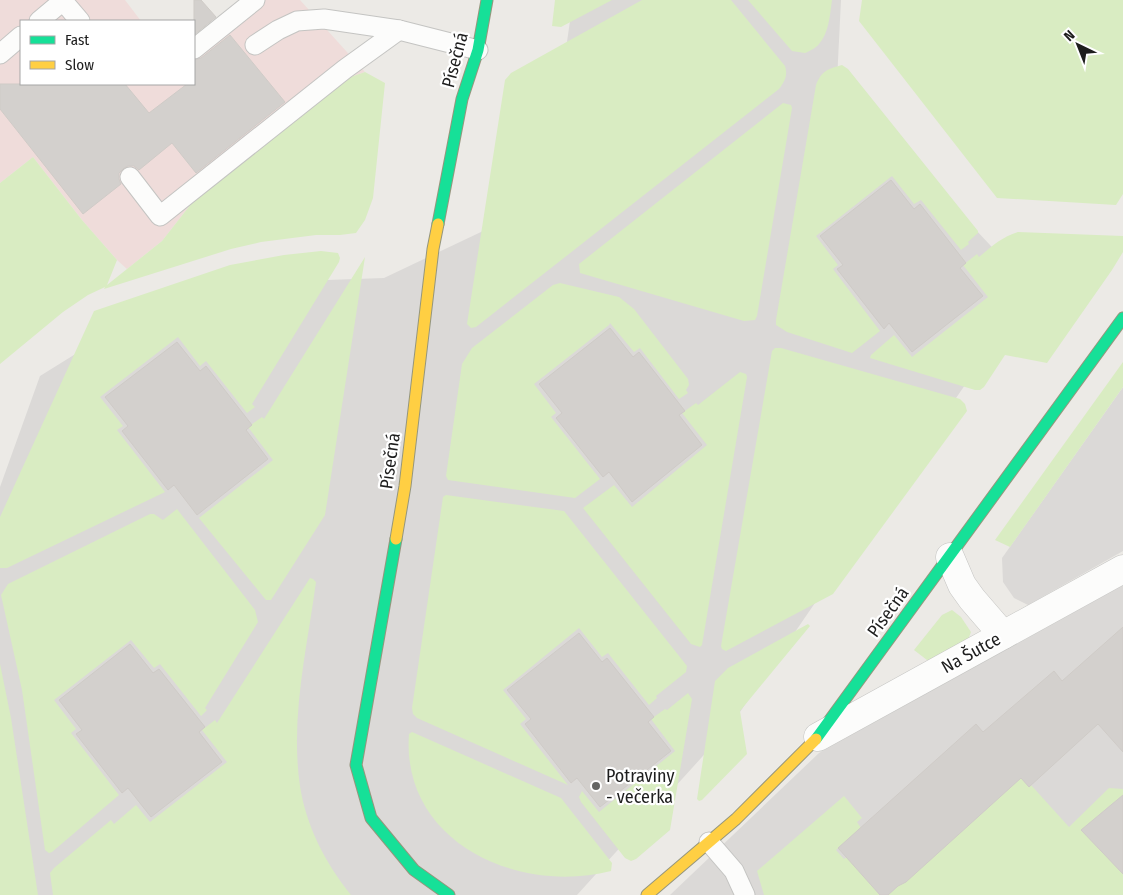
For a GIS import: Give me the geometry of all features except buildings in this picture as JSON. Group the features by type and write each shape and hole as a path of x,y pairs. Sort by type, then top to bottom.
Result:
{"street":[{"name":"Písečná","path":"449,895 414,870 371,818 356,765 405,486 433,249 462,99 478,50 486,0"},
{"name":"Písečná","path":"647,895 679,870 774,784 818,737 1123,318"},
{"path":"950,557 962,585 1003,635"},
{"name":"Na Šutce","path":"818,737 1123,569"}],"lane":[{"path":"195,48 255,0"},
{"path":"40,20 63,1 79,20"},
{"path":"255,45 278,30 298,22 324,19 399,30 478,50"},
{"path":"130,177 160,216 345,69 399,30"},
{"path":"0,54 20,37"},
{"path":"709,842 734,871 745,895"}],"shaded area":[{"path":"0,0 125,0 140,20 20,20 20,85 195,85 195,50 265,0 300,0 365,72 336,82 202,190 162,241 127,269 82,220 33,157 0,183"},
{"path":"573,0 841,0 837,81 1031,289 731,725 577,895 0,895 0,487 40,376 156,304 270,282 384,278 544,202"},
{"path":"1123,387 1123,551 1028,605 1014,598 1003,582 1002,558"},
{"path":"1123,585 1123,895 670,895 819,753"}],"green space":[{"path":"555,0 612,0 561,27 552,26"},
{"path":"642,0 731,0 785,66 786,75 784,81 779,89 476,327 471,328 467,324 505,80 511,73"},
{"path":"748,0 832,0 825,34 815,48 805,53 792,51"},
{"path":"862,0 1123,0 1123,194 1116,205 997,198 859,21"},
{"path":"842,65 848,69 978,231 968,242 969,244 961,250 921,200 914,204 892,176 816,236 838,265 833,269 880,331 852,353 787,332 776,325 816,85 826,71"},
{"path":"365,72 385,83 373,198 365,220 356,233 316,235 261,242 231,249 104,289 105,287 88,295 63,312 0,364 0,183 33,157 82,220 117,260 107,285 162,241 202,190 336,82"},
{"path":"783,103 791,105 792,108 755,320 744,321 580,273 579,264"},
{"path":"1018,232 1123,236 1123,252 1047,363 1005,355 984,387 980,390 975,390 870,358 894,335 912,357 988,297 963,265 977,254 979,257 1002,239"},
{"path":"321,251 338,253 339,262 252,404 255,407 247,413 206,361 200,366 178,337 100,397 123,426 117,430 165,492 7,568 0,568 0,517 94,311 230,265 284,255"},
{"path":"365,257 325,515 271,600 266,600 199,518 273,460 248,427 262,417 264,419"},
{"path":"560,283 619,297 634,309 688,379 689,385 686,390 688,393 679,399 640,348 634,352 610,323 534,384 556,413 551,417 600,479 575,498 448,480 446,476 462,364 472,348 553,285"},
{"path":"775,348 781,348 960,399 965,404 967,411 833,594 726,651 721,646 772,351"},
{"path":"1123,362 1123,387 1010,547 995,540"},
{"path":"740,372 746,374 747,377 702,645 700,647 691,644 583,508 614,485 632,507 707,445 682,413 696,403 698,405"},
{"path":"446,495 564,511 687,666 686,672 656,696 657,698 649,705 608,653 602,657 579,628 503,690 526,719 520,724 568,785 417,718 413,714 412,708 443,497"},
{"path":"177,509 255,610 258,622 205,708 207,710 201,716 160,664 154,668 131,640 54,700 76,729 71,733 119,795 49,853 45,850 22,690 1,595 8,584 150,514 154,514 163,520"},
{"path":"310,578 316,582 298,709 297,760 300,786 307,816 318,844 333,871 351,895 53,895 50,873 111,820 114,824 136,805 150,822 227,762 202,730 215,720 217,723"},
{"path":"952,610 961,617 971,632 968,640 944,661 927,660 914,650 942,615"},
{"path":"808,624 810,626 740,711 747,754 699,801 697,799 715,681 728,668"},
{"path":"0,664 11,718 38,895 0,895"},
{"path":"688,693 692,699 670,830 636,859 631,861 625,858 579,797 582,791 599,812 675,751 651,719 665,709 667,710"},
{"path":"412,732 561,798 612,863 611,871 575,876 538,875 503,866 471,852 444,831 424,804 411,772 409,734"},
{"path":"1020,777 1029,786 1031,785 1069,827 1109,788 1123,789 1123,799 1113,803 1082,830 1123,874 1123,895 888,895 988,808 987,806"},
{"path":"844,796 862,818 857,822 861,828 836,850 844,859 847,857 880,895 764,895 757,871"}],"traffic: fast":[{"path":"438,224 462,99 478,50 487,0"},
{"path":"816,739 1123,318"},
{"path":"396,539 356,765 371,818 414,870 449,895"}],"traffic: slow":[{"path":"396,539 405,486 433,249 438,224"},
{"path":"647,895 736,819 816,739"}],"place":[{"name":"Potraviny - večerka","path":"596,786"}]}
